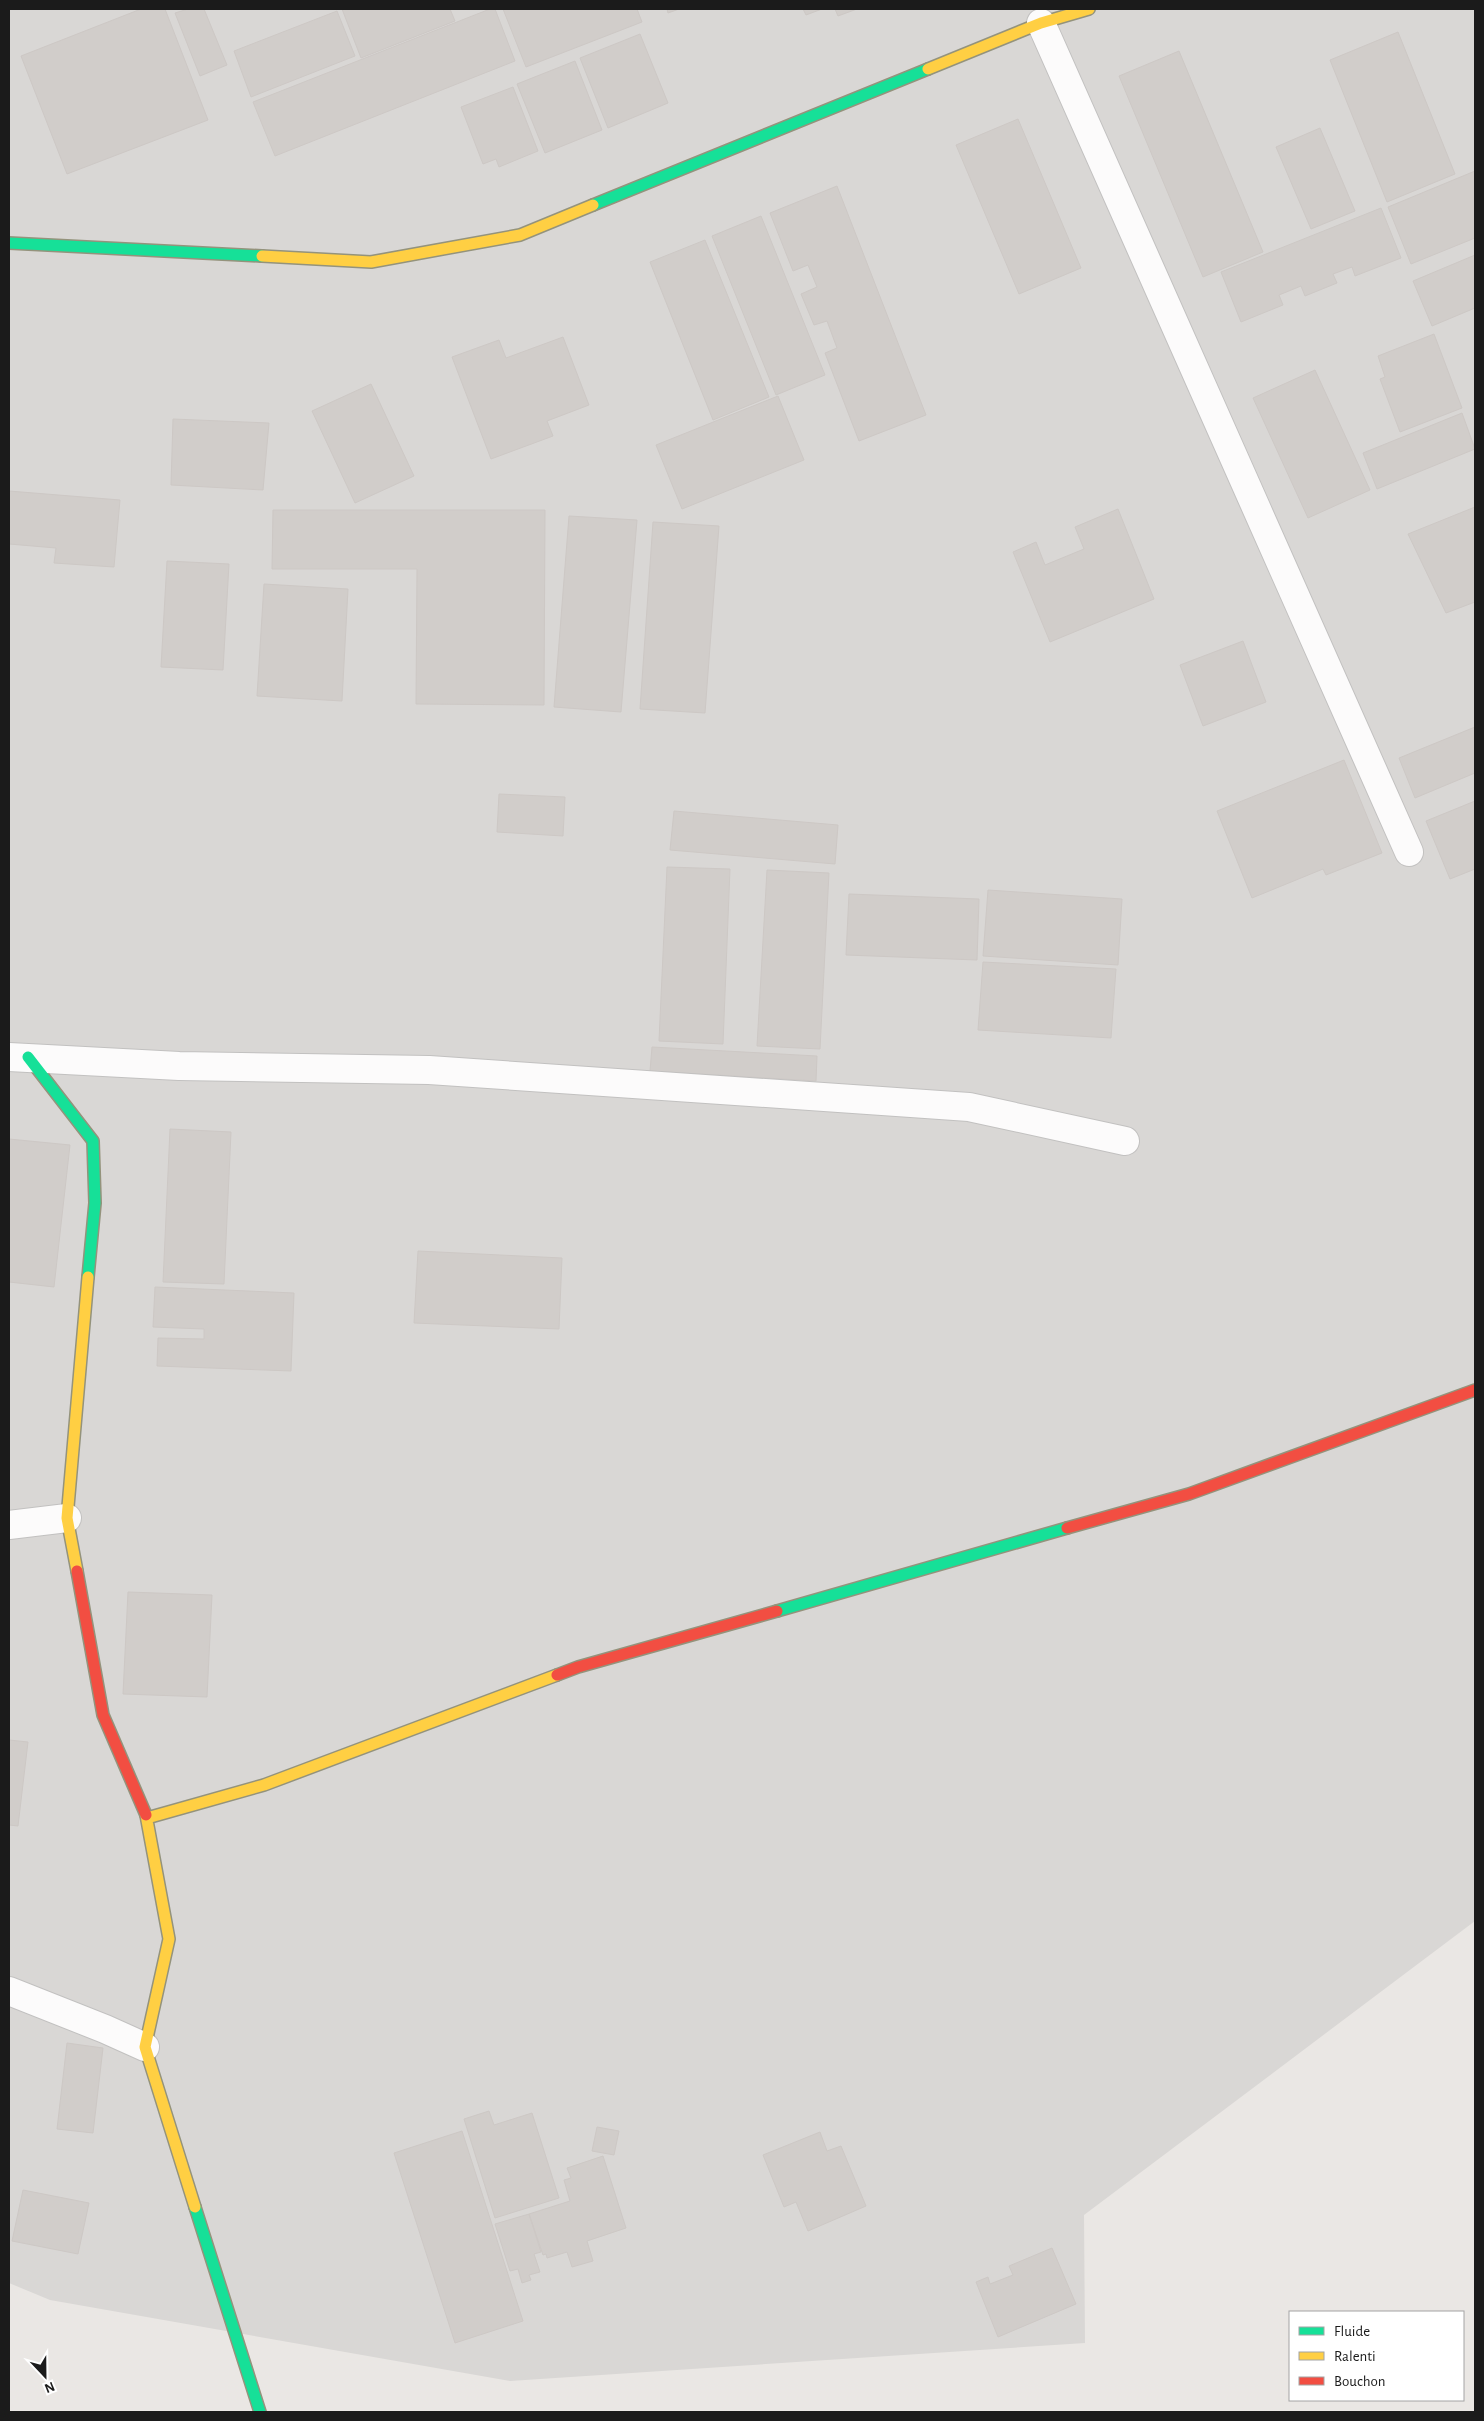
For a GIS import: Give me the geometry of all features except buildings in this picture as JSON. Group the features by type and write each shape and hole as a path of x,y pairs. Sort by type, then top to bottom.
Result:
{"street":[{"path":"9,243 371,262 520,235 1041,23 1089,9"},
{"path":"1041,23 1408,852"},
{"path":"18,1057 179,1066 429,1070 960,1107 1125,1141"},
{"path":"18,1057 93,1141 95,1203 67,1518 103,1715 147,1818 168,1938 145,2047 260,2412"},
{"path":"147,1818 264,1785 578,1667 1190,1494 1475,1390"},
{"path":"9,1525 67,1518"},
{"path":"9,1991 145,2047"}],"shaded area":[{"path":"9,9 1475,9 1475,1921 1084,2215 1085,2343 510,2381 50,2300 9,2283"}],"traffic: fast":[{"path":"593,205 928,69"},
{"path":"9,243 262,256"},
{"path":"28,1057 93,1141 95,1203 88,1277"},
{"path":"777,1611 1067,1528"},
{"path":"195,2207 260,2412"}],"traffic: slow":[{"path":"928,69 1041,23 1089,9"},
{"path":"262,256 371,262 520,235 593,205"},
{"path":"77,1571 67,1518 88,1277"},
{"path":"147,1818 264,1785 557,1675"},
{"path":"146,1815 169,1939 145,2047 195,2207"}],"traffic: jam":[{"path":"1067,1528 1189,1494 1475,1390"},
{"path":"77,1571 103,1715 146,1815"},
{"path":"557,1675 578,1667 777,1611"}]}
